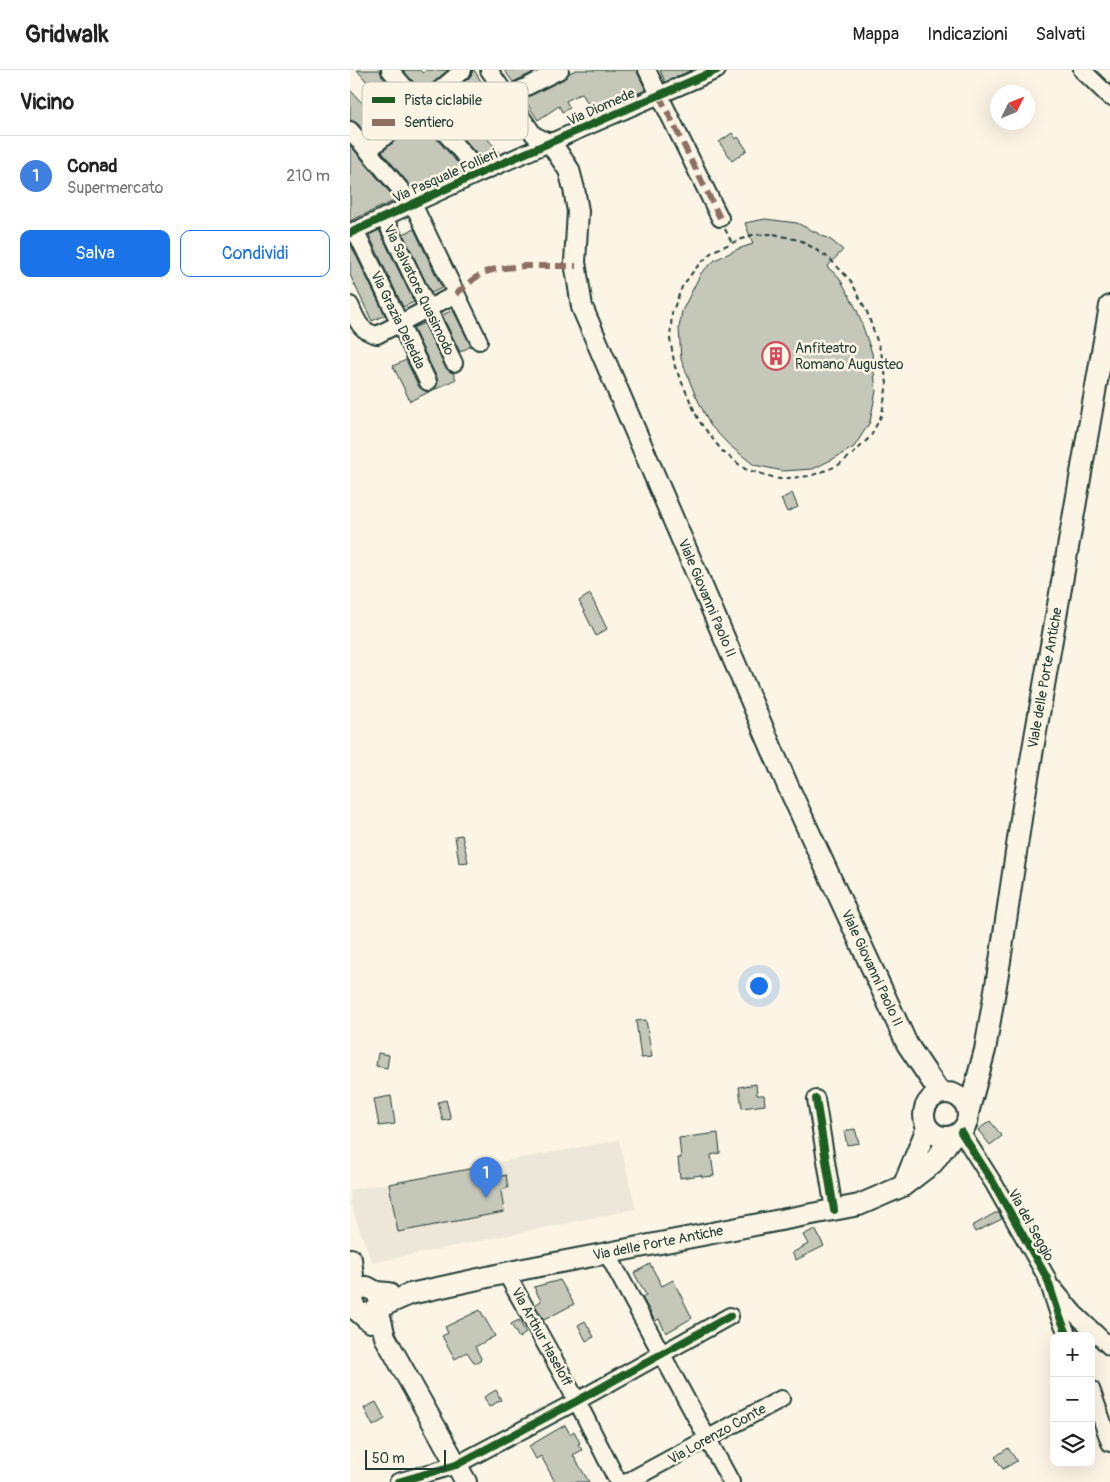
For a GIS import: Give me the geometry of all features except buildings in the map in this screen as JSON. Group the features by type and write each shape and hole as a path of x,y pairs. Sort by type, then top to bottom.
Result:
{"main road":[{"name":"Viale Giovanni Paolo II","path":"551,143 569,170 574,188 578,211 575,262 582,307 787,784 907,1044"},
{"name":"Viale delle Porte Antiche","path":"968,1113 985,1050 1022,812 1110,306"},
{"path":"907,1044 945,1093 961,1099 964,1103 968,1113 967,1123 956,1134 939,1137 927,1128 923,1118 924,1108 907,1044"},
{"path":"924,1108 929,1100 945,1093 985,1050"},
{"path":"904,1186 927,1128"},
{"name":"Via delle Porte Antiche","path":"361,1301 410,1294 506,1273 859,1205 904,1186 933,1163 956,1134"},
{"path":"350,1259 361,1301 385,1337 461,1473"}],"street":[{"path":"390,70 401,82"},
{"path":"449,82 463,70"},
{"path":"489,70 498,82"},
{"path":"647,70 720,218"},
{"name":"Via Diomede","path":"551,143 717,70"},
{"path":"1082,70 1110,97"},
{"path":"528,85 553,72"},
{"path":"528,126 534,135 551,143"},
{"path":"350,130 413,204 479,341"},
{"path":"368,151 381,140"},
{"path":"451,140 480,173"},
{"name":"Via Pasquale Follieri","path":"353,232 480,173 551,143"},
{"name":"Via Salvatore Quasimodo","path":"384,217 454,363"},
{"name":"Via Grazia Deledda","path":"353,232 428,382"},
{"path":"350,305 362,329 376,335 456,294"},
{"path":"816,1099 834,1210"},
{"name":"Via del Seggio","path":"956,1134 994,1184 1048,1281 1066,1332"},
{"path":"607,1253 660,1355 731,1482"},
{"name":"Via Arthur Haseloff","path":"506,1273 577,1401 618,1482"},
{"path":"1048,1281 1074,1313 1110,1347"},
{"path":"398,1482 461,1473 577,1401 730,1316"},
{"name":"Via Lorenzo Conte","path":"627,1482 781,1399"},
{"path":"1095,1400 1110,1443"}],"path":[{"path":"774,234 802,241 829,258 851,281 867,312 881,352 887,383 882,414 870,436 853,454 837,466 810,476 778,480 745,469 722,451 699,421 675,367 670,339 672,313 682,287 695,269 713,251 732,243 752,235 774,234"}],"shaded area":[{"path":"619,1140 636,1209 372,1263 350,1204 350,1190"}],"marked path":[{"path":"659,95 720,218"},
{"path":"456,294 475,278 485,272 496,269 524,266 576,266"}],"cycle path":[{"path":"350,233 480,173 717,70"},
{"path":"816,1099 834,1210"},
{"path":"961,1132 994,1184 1047,1278 1066,1332"},
{"path":"398,1482 456,1465 577,1401 730,1316"}],"place":[{"name":"Anfiteatro Romano Augusteo","path":"776,356"},
{"name":"Conad","path":"486,1198"}]}
